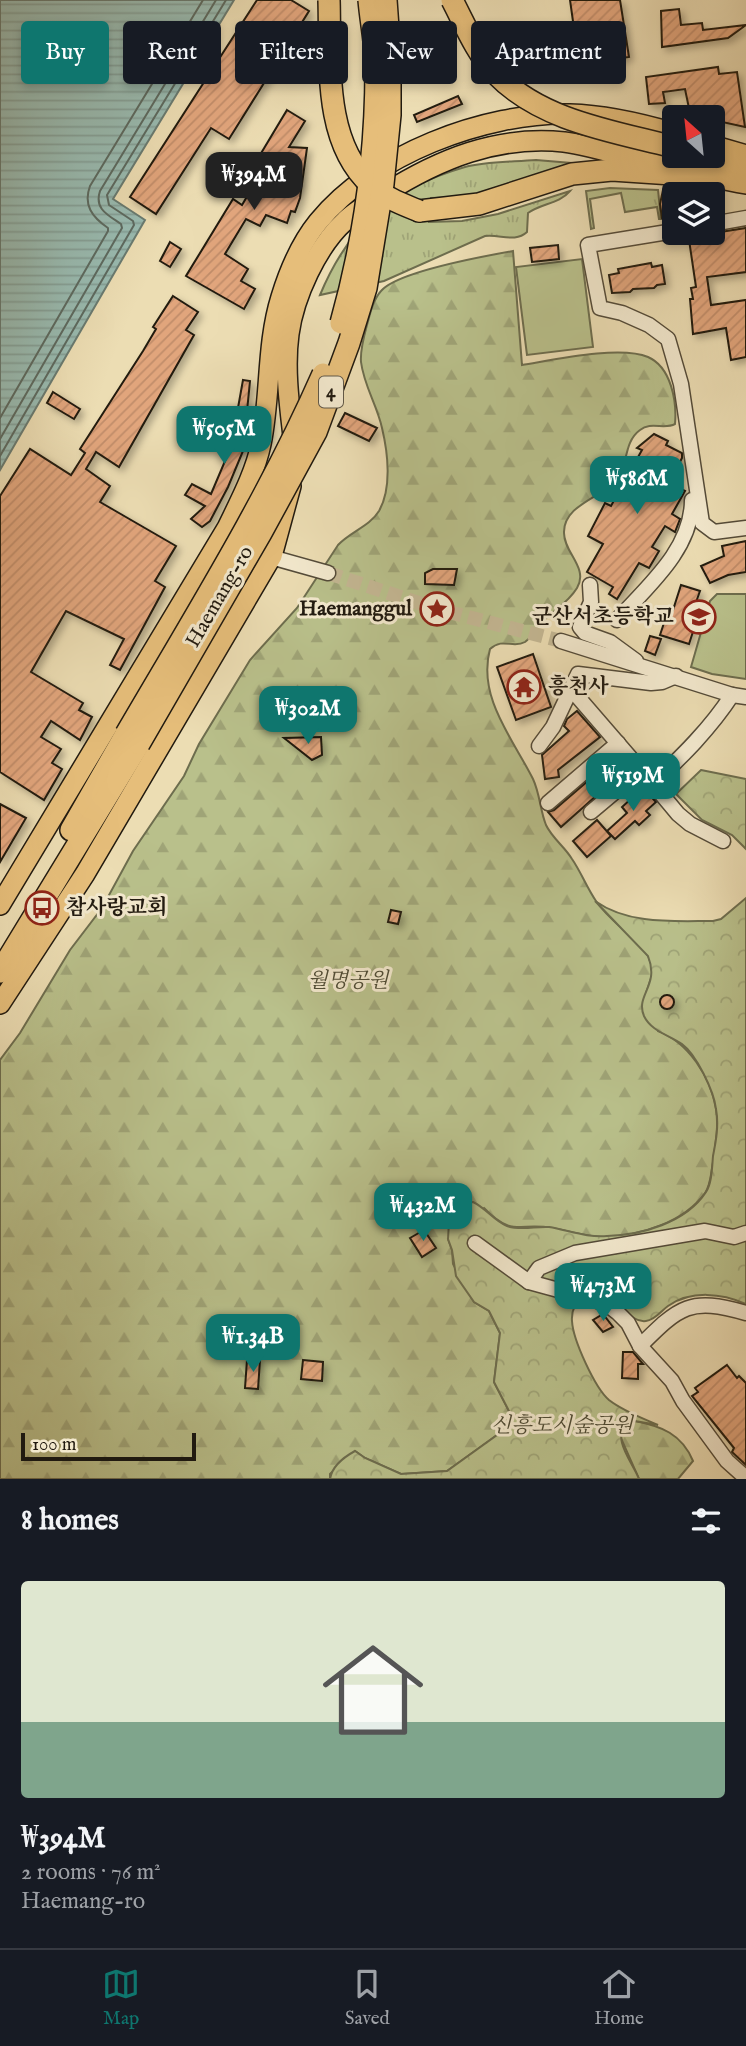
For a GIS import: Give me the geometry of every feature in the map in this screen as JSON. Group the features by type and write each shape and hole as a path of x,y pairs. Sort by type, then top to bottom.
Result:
{"highway":[{"path":"329,0 335,114 344,145 354,165 373,187 388,197 419,211 479,204 572,174 662,168"},
{"name":"4","path":"0,972 265,496 332,354 348,298 360,240 372,153 376,67 369,0"},
{"name":"4","path":"0,946 261,533 316,432 349,344 366,288 383,184 390,115 386,0"},
{"path":"452,0 467,30 496,74 517,92 569,118 662,140"},
{"path":"725,166 746,165"}],"main road":[{"name":"Haemang-ro","path":"0,905 218,543 247,486 261,447 273,333 281,298 299,252 317,223 335,203 373,174 405,156 459,132 514,118 569,114 620,119 662,138"},
{"name":"Haemang-ro","path":"0,1004 85,874 272,556 290,495 294,450 289,393 289,332 308,274 326,243 345,220 408,178 442,160 472,150 523,142 565,142 662,159"},
{"path":"725,149 746,155"},
{"name":"Haemang-ro","path":"710,168 746,184"},
{"path":"181,602 198,584 211,579 223,581 230,589 225,634"}],"street":[{"path":"725,222 746,218"},
{"path":"662,232 588,245 600,308 622,313 649,325 668,339 679,375 702,523 714,533 746,528"},
{"path":"617,620 666,565 687,531 692,501 683,439 687,422"},
{"path":"218,543 328,573"},
{"path":"590,585 591,602 580,623 582,631 610,642 642,666"},
{"path":"561,641 739,696 653,784"},
{"path":"539,746 552,727 578,674 651,683 676,676"},
{"path":"571,689 684,819 723,841"},
{"path":"548,803 618,743"},
{"path":"591,812 641,770"},
{"path":"529,1282 539,1268 575,1253 705,1231 734,1237 746,1233"},
{"path":"474,1243 529,1282 609,1306 628,1323 640,1346 672,1381 683,1401 727,1461 746,1478"},
{"path":"640,1346 669,1318 689,1306 712,1305 746,1313"}],"green space":[{"path":"536,160 572,163 467,197 431,198 429,222 462,221 498,214 570,191 561,199 528,213 527,232 512,238 485,236 384,281 320,295 345,248 359,229 395,198 416,186 465,167"},
{"path":"610,188 658,190 661,219 657,207 625,212 621,193 590,199 594,228 591,229 586,191"},
{"name":"월명공원","path":"513,251 522,365 604,353 636,354 648,357 662,368 673,395 675,424 644,427 634,435 619,477 608,488 575,509 565,524 565,540 580,574 577,588 525,642 499,644 490,649 487,667 493,701 507,733 533,779 546,825 569,855 602,909 648,956 652,975 646,993 658,1031 679,1043 688,1052 709,1085 717,1122 708,1186 705,1193 685,1212 660,1226 632,1234 598,1237 552,1228 510,1226 484,1208 448,1239 453,1264 474,1302 489,1311 500,1333 494,1382 510,1413 497,1435 447,1471 401,1474 355,1451 330,1474 330,1479 0,1479 0,1060 20,1033 70,950 102,908 133,851 184,776 199,744 250,660 297,608 338,545 379,511 386,492 386,448 361,357 369,316 378,295 390,284 423,271"},
{"path":"582,259 593,347 527,355 516,267"},
{"path":"717,594 746,594 746,679 712,674 691,667 710,601"},
{"path":"701,770 746,779 746,849 732,835 702,820 676,794"},
{"name":"신흥도시숲공원","path":"746,898 746,1304 727,1297 696,1295 677,1301 652,1319 641,1321 610,1298 584,1292 572,1313 573,1329 580,1351 603,1394 620,1408 658,1425 626,1422 622,1429 622,1443 639,1479 330,1479 339,1462 355,1451 401,1474 447,1471 497,1435 507,1422 510,1413 494,1382 500,1333 489,1311 474,1302 456,1276 448,1239 449,1222 454,1210 462,1203 473,1202 507,1226 549,1227 585,1235 607,1236 634,1233 662,1225 687,1212 706,1192 711,1180 717,1127 712,1093 704,1074 687,1049 647,1021 642,1009 651,975 648,956 595,901 608,909 637,918 713,921 721,919"},
{"path":"635,1421 662,1429 683,1444 693,1461 678,1479 639,1479 620,1436 620,1429 626,1422"}],"water":[{"path":"0,0 234,0 221,21 123,21 123,84 183,84 113,199 145,220 0,470"}],"building":[{"path":"257,0 291,0 309,11 303,21 243,21"},
{"path":"570,0 620,0 623,21 573,21"},
{"path":"679,9 681,25 702,23 703,30 746,25 728,38 662,47 661,11"},
{"path":"235,34 235,84 263,84 229,139 211,128 156,214 130,197 203,84 221,84 221,56"},
{"path":"718,67 719,74 737,72 745,127 725,123 725,105 688,105 685,89 663,92 665,103 649,104 646,77"},
{"path":"458,96 462,104 417,122 414,115"},
{"path":"287,110 305,121 289,147 307,148 300,198 287,223 266,215 260,226 246,219 225,254 248,269 241,281 255,289 244,309 186,276 233,199 242,205 262,171 254,165"},
{"path":"746,228 746,272 707,277 711,305 746,300 746,357 731,360 726,328 693,334 690,299 693,299 691,288 696,287 690,245 725,245 725,231"},
{"path":"170,242 181,249 170,267 160,261"},
{"path":"558,245 559,259 532,262 530,248"},
{"path":"651,263 652,267 662,265 665,284 654,288 612,293 609,275 619,273 618,269"},
{"path":"173,296 198,312 186,330 194,335 119,467 96,452 86,469 110,486 100,502 176,546 155,581 165,587 120,670 110,665 124,639 66,611 31,672 83,703 79,710 92,717 80,740 51,721 41,737 61,749 52,763 62,769 44,800 0,772 0,496 30,449 71,475 85,453 80,449 143,351 156,329 153,327"},
{"path":"243,380 250,381 243,451 210,521 202,527 191,519 205,506 185,495 192,484 211,494 231,447"},
{"path":"53,392 80,409 74,419 47,403"},
{"path":"345,413 377,428 369,441 338,426"},
{"path":"654,434 668,441 666,445 682,453 669,483 685,491 672,514 680,519 675,532 665,526 652,547 659,551 649,568 639,563 617,599 609,594 613,587 587,572 603,544 588,536 605,503 611,506 642,450 637,448"},
{"path":"746,541 746,572 728,575 710,583 701,566 724,556 722,546"},
{"path":"433,569 457,569 454,585 425,584 425,573"},
{"path":"681,585 700,591 695,605 701,607 689,644 660,635 669,608 673,610"},
{"path":"650,636 661,639 655,655 645,651"},
{"name":"흥천사","path":"533,654 551,707 516,720 497,667"},
{"path":"577,711 600,737 558,770 559,777 545,779 542,755 569,731 564,726 567,719"},
{"path":"321,737 322,755 312,760 284,738"},
{"path":"603,768 614,780 561,827 548,812 554,810"},
{"path":"643,788 656,802 646,811 650,815 639,825 635,821 615,839 607,831 627,813 622,807"},
{"path":"0,804 26,818 0,862"},
{"path":"597,820 611,836 587,857 573,841"},
{"path":"391,910 401,912 398,924 388,922"},
{"path":"664,995 670,995 674,1002 670,1009 664,1009 660,1005 660,999"},
{"path":"424,1230 436,1248 422,1257 410,1238"},
{"path":"603,1314 613,1327 603,1332 593,1320"},
{"path":"623,1352 633,1352 643,1364 638,1364 638,1379 622,1378"},
{"path":"247,1360 260,1360 258,1389 245,1388"},
{"path":"303,1360 323,1362 322,1381 301,1379"},
{"path":"727,1365 737,1378 739,1376 746,1383 746,1465 732,1452 734,1448 692,1396 698,1392 695,1388"}],"tunnel":[{"path":"328,573 437,609 561,641"}],"place":[{"name":"Haemanggul","path":"437,609"},
{"name":"군산서초등학교","path":"699,617"},
{"name":"흥천사","path":"524,687"},
{"name":"참사랑교회","path":"42,908"}]}
